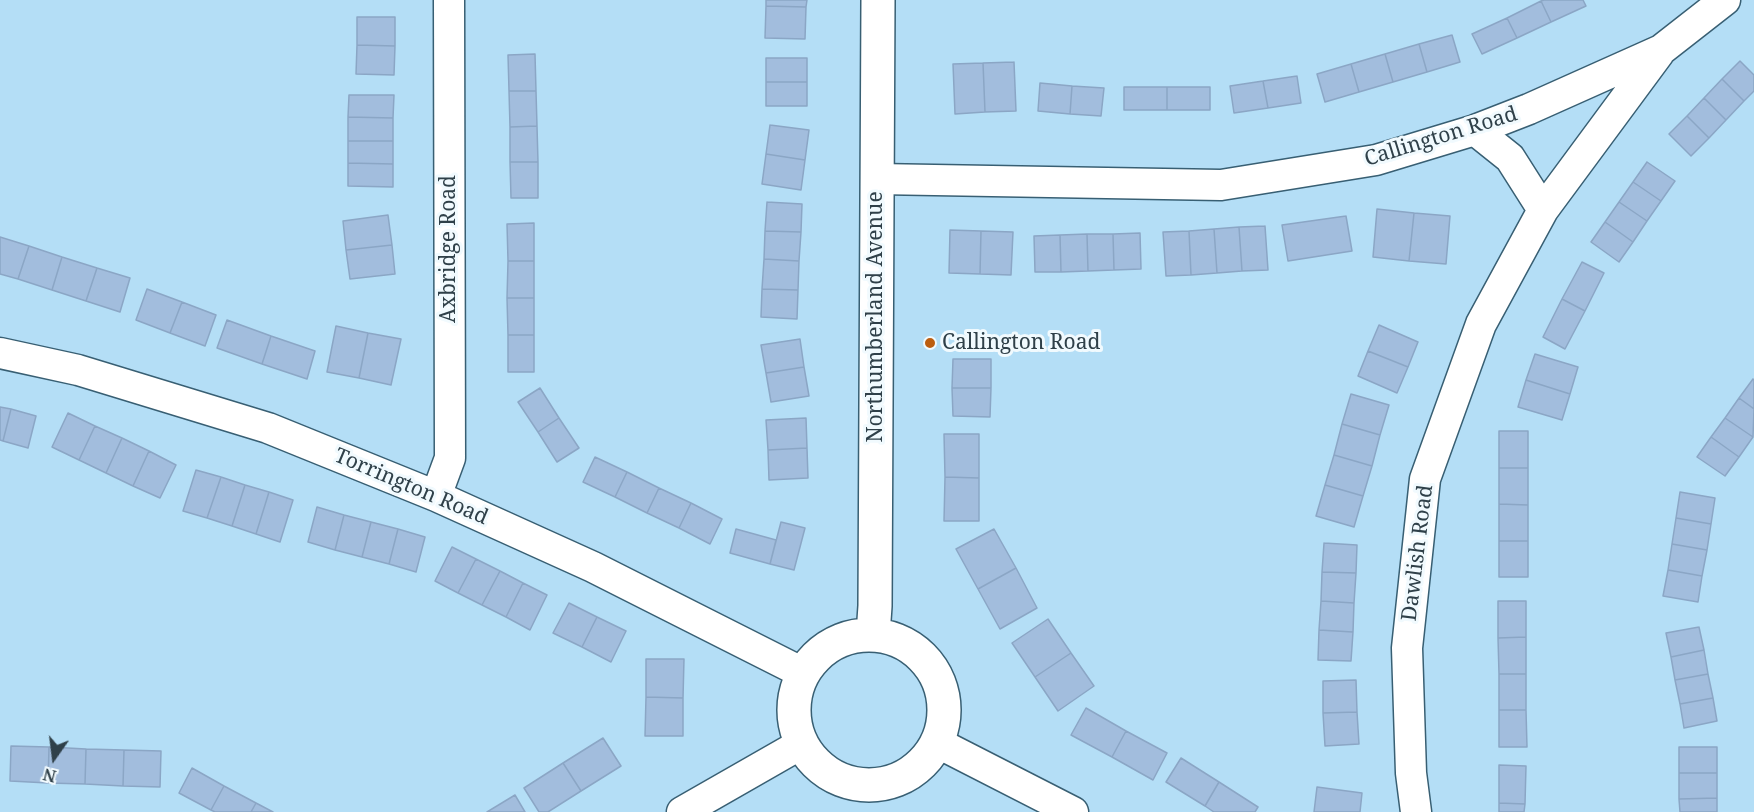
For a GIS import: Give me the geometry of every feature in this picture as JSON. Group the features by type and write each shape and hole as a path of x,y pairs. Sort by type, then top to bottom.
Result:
{"street":[{"name":"Axbridge Road","path":"436,496 450,458 449,0"},
{"name":"Northumberland Avenue","path":"873,635 878,0"},
{"name":"Callington Road","path":"877,178 1221,184 1376,160 1475,130 1529,109 1661,50 1725,0"},
{"name":"Dawlish Road","path":"1416,812 1411,773 1407,648 1425,479 1481,324 1543,210 1661,50"},
{"path":"1475,130 1510,158 1543,210"},
{"name":"Torrington Road","path":"0,353 78,370 268,428 436,496 593,567 803,673"},
{"path":"873,635 897,640 918,652 935,671 944,694 945,719 938,742 924,763 904,777 881,785 854,799 834,777 815,763 801,744 795,727 794,708 796,690 803,673 816,656 832,644 852,637 873,635"},
{"path":"938,742 1073,812"},
{"path":"682,812 801,744"}],"building":[{"path":"766,0 807,0 806,7 766,6"},
{"path":"1583,0 1586,6 1551,22 1541,1"},
{"path":"1541,1 1551,22 1517,38 1507,18"},
{"path":"766,6 806,7 805,39 765,38"},
{"path":"357,17 395,17 395,46 357,45"},
{"path":"1507,18 1517,38 1482,54 1472,34"},
{"path":"1452,35 1460,62 1427,72 1419,44"},
{"path":"1419,44 1427,72 1393,82 1385,54"},
{"path":"357,45 395,46 394,75 356,74"},
{"path":"535,54 536,91 509,91 508,55"},
{"path":"1385,54 1393,82 1359,92 1351,64"},
{"path":"766,58 807,58 807,82 766,82"},
{"path":"1740,61 1754,75 1754,91 1744,101 1722,79"},
{"path":"1014,62 1016,111 985,112 983,63"},
{"path":"983,63 985,112 955,114 953,64"},
{"path":"1351,64 1359,92 1325,102 1317,74"},
{"path":"1297,76 1301,103 1268,108 1263,81"},
{"path":"1722,79 1744,101 1726,120 1704,98"},
{"path":"1263,81 1268,108 1234,113 1230,86"},
{"path":"766,82 807,82 807,106 766,106"},
{"path":"1040,83 1072,86 1070,114 1038,111"},
{"path":"1072,86 1104,88 1101,116 1070,114"},
{"path":"1124,87 1167,87 1167,110 1124,110"},
{"path":"1167,87 1210,87 1210,110 1167,110"},
{"path":"509,91 536,91 537,126 510,127"},
{"path":"349,95 394,95 393,118 348,117"},
{"path":"1704,98 1726,120 1709,138 1687,116"},
{"path":"1687,116 1709,138 1691,156 1669,134"},
{"path":"348,117 393,118 393,141 348,141"},
{"path":"770,125 809,130 805,160 766,154"},
{"path":"537,126 538,162 510,162 510,127"},
{"path":"348,141 393,141 393,164 348,163"},
{"path":"766,154 805,160 801,190 762,184"},
{"path":"510,162 538,162 538,198 511,198"},
{"path":"1647,162 1675,181 1661,201 1633,182"},
{"path":"348,163 393,164 393,187 348,186"},
{"path":"1633,182 1661,201 1647,221 1619,202"},
{"path":"767,202 802,204 801,232 765,231"},
{"path":"1619,202 1647,221 1633,242 1605,222"},
{"path":"1377,209 1414,213 1409,261 1373,257"},
{"path":"1414,213 1450,216 1446,264 1409,261"},
{"path":"388,215 392,245 346,250 343,221"},
{"path":"1346,216 1352,251 1288,261 1282,225"},
{"path":"1605,222 1633,242 1619,262 1591,242"},
{"path":"534,223 534,261 508,261 507,224"},
{"path":"1265,226 1268,270 1242,271 1239,227"},
{"path":"1239,227 1242,271 1217,273 1214,229"},
{"path":"1214,229 1217,273 1191,275 1189,231"},
{"path":"950,230 981,231 980,274 949,273"},
{"path":"765,231 801,232 799,261 764,259"},
{"path":"981,231 1013,232 1011,275 980,274"},
{"path":"1189,231 1191,275 1166,276 1163,232"},
{"path":"1140,233 1141,269 1114,270 1113,234"},
{"path":"1087,234 1113,234 1114,270 1088,271"},
{"path":"1087,234 1088,271 1061,272 1060,235"},
{"path":"1060,235 1061,272 1035,272 1034,236"},
{"path":"0,237 29,246 18,279 0,274"},
{"path":"392,245 395,274 350,279 346,250"},
{"path":"29,246 62,257 52,290 18,279"},
{"path":"62,257 97,268 86,301 52,290"},
{"path":"764,259 799,261 798,290 762,289"},
{"path":"508,261 534,261 534,298 507,298"},
{"path":"1582,262 1604,273 1585,311 1562,299"},
{"path":"97,268 130,278 120,312 86,301"},
{"path":"147,289 182,302 170,333 136,320"},
{"path":"762,289 798,290 797,319 761,317"},
{"path":"507,298 534,298 534,335 508,335"},
{"path":"1562,299 1585,311 1565,349 1543,337"},
{"path":"182,302 216,315 205,346 170,333"},
{"path":"227,320 271,336 262,364 217,348"},
{"path":"1379,325 1418,342 1408,367 1368,351"},
{"path":"336,326 368,333 359,378 327,372"},
{"path":"368,333 401,339 391,385 359,378"},
{"path":"508,335 534,335 534,372 508,372"},
{"path":"271,336 315,351 307,379 262,364"},
{"path":"800,339 804,367 766,373 761,345"},
{"path":"1368,351 1408,367 1397,393 1358,376"},
{"path":"1535,354 1578,367 1570,394 1526,380"},
{"path":"953,359 991,359 991,388 952,388"},
{"path":"804,367 809,396 771,402 766,373"},
{"path":"1526,380 1570,394 1562,420 1518,407"},
{"path":"1754,380 1754,409 1739,398"},
{"path":"540,388 559,418 538,432 518,402"},
{"path":"952,388 991,388 990,417 953,416"},
{"path":"1351,394 1389,405 1380,435 1342,424"},
{"path":"1739,398 1754,409 1753,437 1725,418"},
{"path":"0,407 11,409 3,441 0,440"},
{"path":"11,409 36,416 28,448 3,441"},
{"path":"68,413 95,426 79,460 52,447"},
{"path":"559,418 579,448 557,462 538,432"},
{"path":"806,418 807,448 768,450 766,420"},
{"path":"1725,418 1753,437 1739,457 1711,437"},
{"path":"1342,424 1380,435 1372,466 1334,455"},
{"path":"95,426 122,438 106,473 79,460"},
{"path":"1499,431 1528,431 1528,468 1499,468"},
{"path":"944,434 979,434 979,478 945,477"},
{"path":"1711,437 1739,457 1725,476 1697,457"},
{"path":"122,438 149,451 133,486 106,473"},
{"path":"807,448 808,478 769,480 768,450"},
{"path":"149,451 176,465 160,498 133,486"},
{"path":"1334,455 1372,466 1363,496 1325,485"},
{"path":"595,457 627,472 615,497 583,482"},
{"path":"1499,468 1528,468 1528,505 1499,504"},
{"path":"196,470 221,477 207,518 183,511"},
{"path":"627,472 659,488 647,513 615,497"},
{"path":"221,477 245,485 232,526 207,518"},
{"path":"945,477 979,478 979,521 944,521"},
{"path":"245,485 269,492 256,534 232,526"},
{"path":"1325,485 1363,496 1354,527 1316,516"},
{"path":"659,488 691,503 679,528 647,513"},
{"path":"269,492 293,500 280,542 256,534"},
{"path":"1680,492 1715,498 1711,524 1676,518"},
{"path":"691,503 722,519 710,544 679,528"},
{"path":"1499,504 1528,505 1528,541 1499,541"},
{"path":"317,507 344,515 335,550 308,542"},
{"path":"344,515 371,522 362,557 335,550"},
{"path":"1676,518 1711,524 1707,550 1672,544"},
{"path":"371,522 398,529 389,564 362,557"},
{"path":"781,522 805,528 794,570 770,564"},
{"path":"398,529 425,537 416,572 389,564"},
{"path":"736,529 776,540 770,564 730,553"},
{"path":"994,529 1016,568 978,589 956,549"},
{"path":"1499,541 1528,541 1528,577 1499,577"},
{"path":"1324,543 1357,545 1356,573 1322,572"},
{"path":"1672,544 1707,550 1702,576 1668,570"},
{"path":"452,547 476,559 458,593 435,581"},
{"path":"476,559 500,571 482,605 458,593"},
{"path":"1016,568 1037,608 1000,629 978,589"},
{"path":"1668,570 1702,576 1698,602 1663,596"},
{"path":"500,571 523,583 506,617 482,605"},
{"path":"1322,572 1356,573 1354,603 1321,601"},
{"path":"523,583 547,595 530,630 506,617"},
{"path":"1321,601 1354,603 1353,632 1319,630"},
{"path":"1498,601 1526,601 1526,637 1498,638"},
{"path":"569,603 597,617 582,647 553,633"},
{"path":"597,617 626,631 611,662 582,647"},
{"path":"1048,619 1071,653 1035,677 1012,643"},
{"path":"1699,627 1704,650 1671,657 1666,633"},
{"path":"1319,630 1353,632 1351,661 1318,660"},
{"path":"1526,637 1526,674 1499,674 1498,638"},
{"path":"1704,650 1708,674 1675,680 1671,657"},
{"path":"1071,653 1094,686 1058,711 1035,677"},
{"path":"646,659 684,659 683,698 646,697"},
{"path":"1499,674 1526,674 1526,710 1499,710"},
{"path":"1708,674 1713,698 1680,704 1675,680"},
{"path":"1356,680 1357,712 1323,713 1323,681"},
{"path":"646,697 683,698 683,736 645,736"},
{"path":"1713,698 1717,721 1684,728 1680,704"},
{"path":"1086,708 1126,731 1112,757 1071,735"},
{"path":"1499,710 1526,710 1527,747 1499,747"},
{"path":"1357,712 1359,744 1325,746 1323,713"},
{"path":"1126,731 1167,753 1153,780 1112,757"},
{"path":"603,738 621,766 581,791 563,763"},
{"path":"11,746 49,747 48,783 10,781"},
{"path":"49,747 86,749 85,784 48,783"},
{"path":"1679,747 1717,747 1717,773 1679,773"},
{"path":"86,749 124,750 123,786 85,784"},
{"path":"124,750 161,751 160,787 123,786"},
{"path":"1181,758 1219,782 1205,806 1166,782"},
{"path":"563,763 581,791 548,812 539,812 524,788"},
{"path":"1499,765 1526,766 1525,804 1499,803"},
{"path":"192,768 224,786 211,810 179,793"},
{"path":"1679,773 1717,773 1717,798 1679,799"},
{"path":"1219,782 1258,807 1255,812 1214,812 1205,806"},
{"path":"224,786 256,803 251,812 211,810"},
{"path":"1317,787 1362,793 1360,812 1314,812"},
{"path":"515,795 525,812 487,812"},
{"path":"1717,798 1717,812 1680,812 1679,799"},
{"path":"256,803 273,812 251,812"},
{"path":"1499,803 1525,804 1524,812 1499,812"}],"place":[{"name":"Callington Road","path":"930,343"}]}
